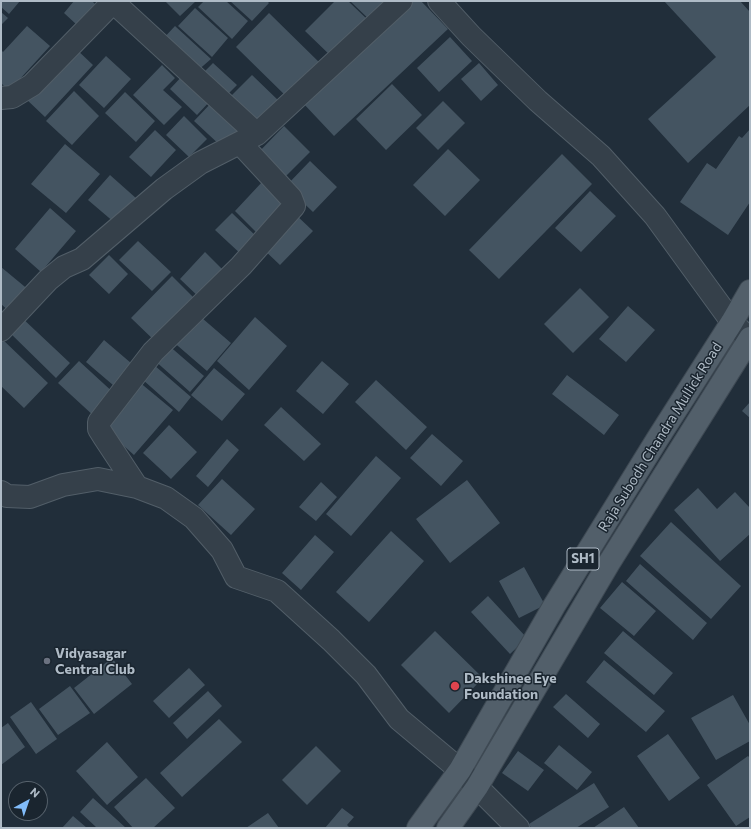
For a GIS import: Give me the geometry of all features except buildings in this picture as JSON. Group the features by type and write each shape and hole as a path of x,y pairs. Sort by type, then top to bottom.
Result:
{"main road":[{"name":"Raja Subodh Chandra Mullick Road","path":"418,828 460,770 554,606 750,291"},
{"name":"Raja Subodh Chandra Mullick Road","path":"448,828 477,787 609,563 750,339"}],"street":[{"path":"1,98 12,97 32,85 113,1 248,139 268,175 291,198 294,206 241,266 153,352 99,422 99,429 137,487"},
{"path":"1,330 48,280 64,267 82,259 164,189 200,163 248,139 401,1"},
{"path":"440,1 471,36 527,90 601,156 655,216 732,322 750,339"},
{"path":"1,492 7,496 30,497 63,485 98,479 137,487 166,498 194,518 222,550 236,577 277,591 331,640 366,675 399,719 460,770 518,828"}],"place":[{"name":"Vidyasagar Central Club","path":"47,661"},
{"name":"Dakshinee Eye Foundation","path":"455,686"}]}
